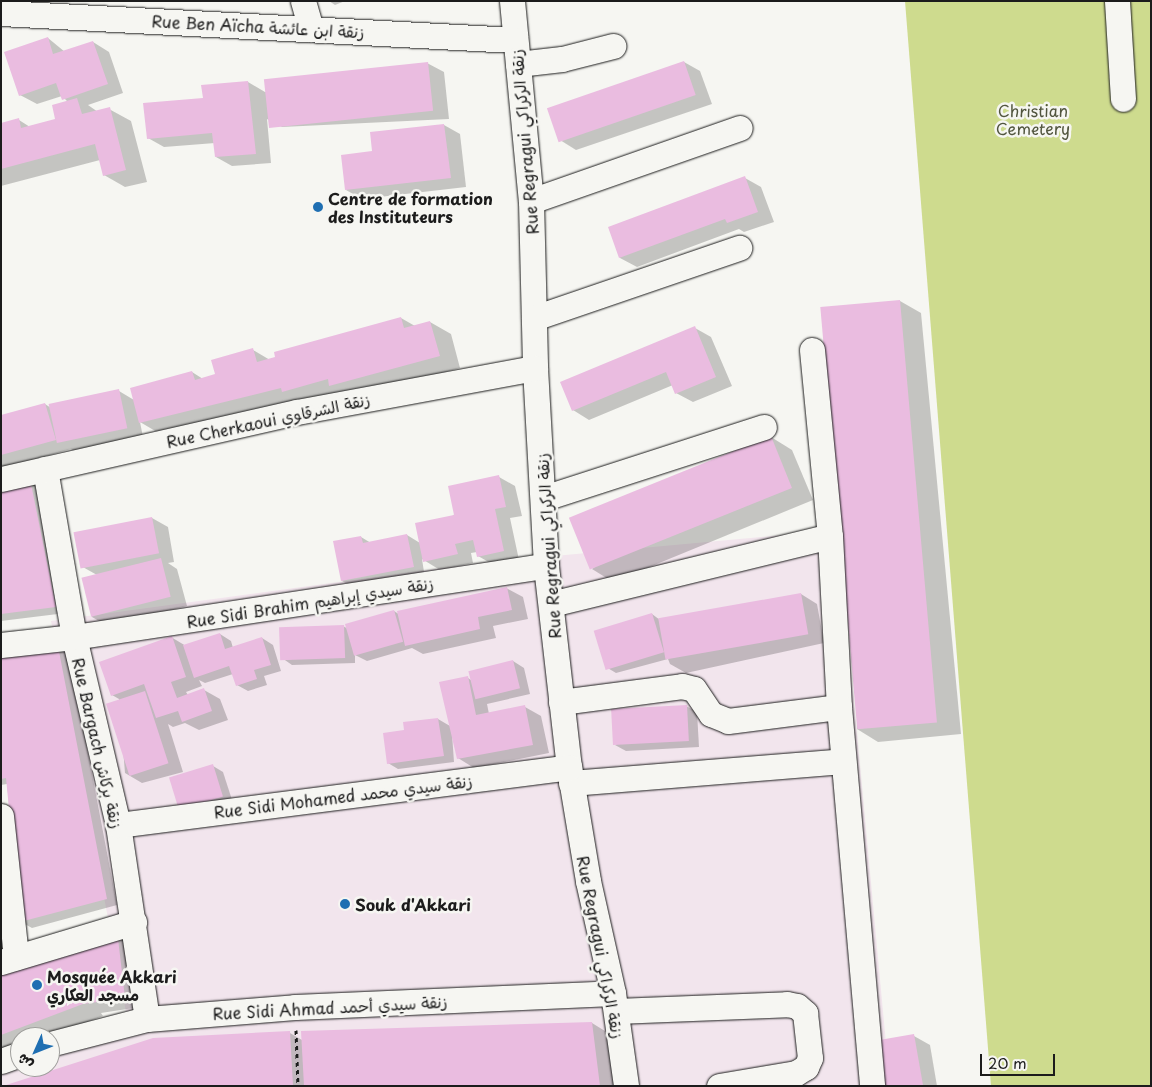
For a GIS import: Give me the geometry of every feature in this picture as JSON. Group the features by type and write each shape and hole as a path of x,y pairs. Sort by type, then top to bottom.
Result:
{"street":[{"path":"303,1 312,29"},
{"name":"Rue Regragui زنقة الركراكي","path":"512,1 532,201 534,318 546,566 570,775 588,881 615,1002 626,1086"},
{"path":"1117,1 1123,99"},
{"name":"Rue Ben Aïcha زنقة ابن عائشة","path":"1,13 312,29 517,52 562,59 613,46"},
{"path":"532,201 740,128"},
{"path":"534,318 739,248"},
{"path":"812,350 830,536 839,707 872,1086"},
{"name":"Rue Cherkaoui زنقة الشرقاوي","path":"1,478 297,412 536,368"},
{"path":"544,498 764,426"},
{"name":"Rue Bargach زنقة بركاش","path":"45,469 74,637 118,825 147,1019"},
{"path":"551,604 830,536"},
{"name":"Rue Sidi Brahim زنقة سيدي إبراهيم","path":"1,645 74,637 546,566"},
{"path":"561,702 682,686 694,689 711,714 728,721 839,707"},
{"name":"Rue Sidi Mohamed زنقة سيدي محمد","path":"118,825 570,775 844,761"},
{"path":"1,816 8,959 134,922"},
{"name":"Rue Sidi Ahmad زنقة سيدي أحمد","path":"60,1041 147,1019 295,1007 615,1002 787,1004 797,1006 804,1013 810,1058 806,1067 796,1073 719,1086"}],"path":[{"path":"295,1007 298,1086"}],"shaded area":[{"path":"838,530 890,1086 1,1086 1,1053 10,1060 10,1077 60,1077 60,1034 126,1012 51,621 488,562"}],"green space":[{"name":"Christian Cemetery","path":"905,1 1151,1 1151,1086 991,1086"}],"building":[{"path":"48,37 53,54 93,41 108,84 62,100 56,83 19,96 4,52"},
{"path":"684,61 696,95 559,142 547,108"},
{"path":"428,62 433,111 269,128 264,79"},
{"path":"248,81 256,154 215,157 212,133 147,139 143,103 203,98 201,85"},
{"path":"77,98 82,114 110,107 126,170 103,176 95,144 1,169 1,123 19,118 21,128 55,119 52,105"},
{"path":"444,124 451,178 345,190 341,155 372,151 370,132"},
{"path":"745,176 758,212 727,223 725,219 619,258 608,227"},
{"path":"900,300 937,722 857,729 820,307"},
{"path":"401,317 404,328 430,321 440,356 329,386 328,379 282,392 281,388 139,423 130,388 192,371 195,380 215,374 211,360 253,348 257,362 275,357 274,352"},
{"path":"695,326 716,377 675,394 666,372 572,411 560,382"},
{"path":"119,389 127,428 57,443 49,404"},
{"path":"45,403 56,440 1,455 1,415"},
{"path":"771,436 792,488 590,570 569,518"},
{"path":"499,475 506,507 495,509 504,551 477,557 473,540 455,544 458,554 423,562 415,523 454,515 448,486"},
{"path":"30,479 56,607 1,614 1,486"},
{"path":"152,517 159,553 81,569 73,532"},
{"path":"407,534 414,567 341,581 333,541 361,536 363,543"},
{"path":"161,558 171,597 91,617 81,578"},
{"path":"507,587 512,610 478,617 480,629 405,646 397,611"},
{"path":"801,593 808,634 665,660 658,618"},
{"path":"394,610 403,642 354,656 345,624"},
{"path":"652,613 664,652 606,670 594,631"},
{"path":"344,625 345,658 280,660 279,627"},
{"path":"220,633 225,649 262,637 271,665 254,670 257,679 236,686 229,666 194,678 183,645"},
{"path":"172,636 186,677 171,682 177,698 204,688 212,711 182,722 178,711 156,718 144,684 111,696 99,662"},
{"path":"57,641 107,899 20,922 6,778 1,779 1,650"},
{"path":"513,660 520,688 475,699 468,671"},
{"path":"468,676 476,715 525,705 533,745 457,759 439,682"},
{"path":"145,691 168,763 129,776 106,704"},
{"path":"687,705 689,741 613,745 611,709"},
{"path":"438,718 444,756 387,764 383,733 404,730 403,722"},
{"path":"213,764 223,797 179,810 169,777"},
{"path":"117,930 125,998 83,1004 22,1027 10,1027 10,1032 1,1035 1,966"},
{"path":"592,1022 600,1086 304,1086 301,1031"},
{"path":"290,1031 293,1086 3,1086 31,1077 60,1077 60,1068 153,1038"},
{"path":"914,1034 923,1086 882,1086 874,1041"}],"place":[{"name":"Centre de formation des Instituteurs","path":"318,207"},
{"name":"Souk d'Akkari","path":"345,904"},
{"name":"Mosquée Akkari مسجد العكاري","path":"37,985"}]}
